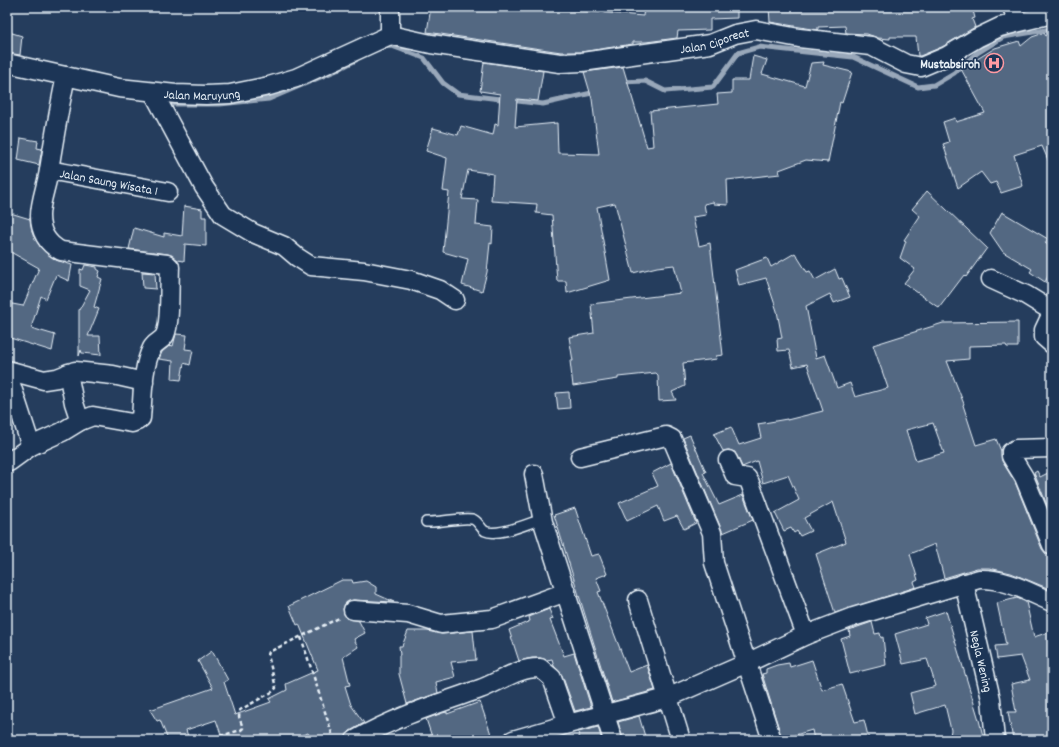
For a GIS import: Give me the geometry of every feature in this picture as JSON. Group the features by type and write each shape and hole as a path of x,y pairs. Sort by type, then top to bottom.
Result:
{"street":[{"path":"390,7 390,35"},
{"name":"Jalan Ciporeat","path":"390,35 431,44 560,64 710,44 735,34 756,30 799,38 870,46 906,64 921,67 947,56 1014,14 1052,14"},
{"name":"Jalan Maruyung","path":"7,63 118,88 153,92 206,95 230,94 269,86 296,78 390,35"},
{"path":"9,462 31,446 62,432 80,420 93,416 132,423 141,418 144,382 150,352 153,345 165,335 167,324 170,267 163,263 73,254 53,247 43,232 40,215 66,76"},
{"path":"153,92 204,187 223,215 253,233 284,246 311,266 364,271 411,280 440,290 455,300"},
{"name":"Jalan Saung Wisata 1","path":"49,170 168,192"},
{"path":"991,279 1026,295 1052,312 1044,330 1044,337 1052,344"},
{"path":"7,371 44,380 57,378 75,371 113,375 144,382"},
{"path":"7,371 31,446"},
{"path":"68,373 74,403 80,420"},
{"path":"580,457 666,436 672,439 712,533 714,563 772,740"},
{"path":"1052,448 1016,449 1013,450 1011,456 1024,477 1052,545"},
{"path":"728,460 735,476 737,478 747,478 750,484 806,635"},
{"path":"534,474 543,521 606,714 613,740"},
{"path":"513,740 667,698 806,635 853,617 978,579 995,579 1052,602"},
{"name":"Negla Wening","path":"964,584 990,699 995,740"},
{"path":"353,610 408,614 441,624 492,619 566,592"},
{"path":"638,600 681,740"},
{"path":"355,740 380,726 428,706 479,689 530,667 540,668 552,678 568,724"}],"lane":[{"path":"426,522 446,522 471,519 476,521 484,530 493,533 539,520 543,521"}],"path":[{"path":"220,736 241,730 243,728 239,717 240,710 272,692 276,688 268,656 269,652 353,610"},
{"path":"301,637 334,740"}],"building":[{"path":"431,7 538,7 643,16 644,7 737,7 737,18 710,19 710,30 678,31 677,38 633,42 633,44 581,52 561,52 427,32"},
{"path":"769,7 972,7 975,18 972,19 975,27 942,47 918,56 916,37 890,37 890,39 878,38 867,34 846,33 845,26 818,27 818,30 770,22"},
{"path":"9,32 22,36 20,55 8,53"},
{"path":"1044,33 1046,36 1052,34 1052,169 1042,146 1014,155 1023,186 1001,193 996,182 990,184 981,172 958,188 943,144 949,142 943,122 955,118 956,122 985,113 961,69 995,48 1019,41 1021,46 1032,37"},
{"path":"753,56 767,60 762,74 805,86 811,63 824,62 823,65 852,72 842,103 840,102 828,162 806,160 779,170 780,174 727,180 728,205 714,204 713,202 704,204 706,215 693,217 699,246 710,243 723,355 716,356 717,359 683,363 685,386 672,392 676,400 659,401 658,375 656,373 618,377 618,379 573,386 570,361 573,361 569,337 594,333 591,304 681,293 674,265 657,267 633,273 615,203 597,207 610,280 567,293 566,281 557,281 552,215 536,213 537,204 491,201 493,174 468,170 462,199 478,200 476,225 493,227 492,244 490,243 487,272 482,291 462,285 468,259 443,252 449,192 443,191 447,158 426,151 433,128 458,135 461,126 493,135 495,124 498,125 500,94 480,91 484,62 543,71 538,101 517,99 515,127 557,123 558,153 599,154 592,99 584,72 623,67 647,147 653,146 650,111 718,104 717,94 732,93 732,80 749,80"},
{"path":"21,138 38,141 37,148 42,149 39,165 18,160"},
{"path":"927,191 987,248 966,277 964,275 939,308 904,283 915,269 900,258 906,241 904,240 920,216 912,209"},
{"path":"184,206 202,209 202,217 206,217 206,246 185,244 184,261 178,260 168,254 129,249 134,228 164,237 164,233 182,236"},
{"path":"7,212 30,219 33,235 41,248 56,260 72,265 69,281 56,275 46,299 41,296 31,328 55,335 52,351 7,337 7,303 23,306 39,268 7,250"},
{"path":"1002,212 1048,239 1045,243 1052,247 1052,269 1045,282 1030,272 1032,269 1003,252 990,233"},
{"path":"795,253 807,272 810,271 815,280 835,269 839,279 842,278 850,297 834,303 830,294 806,306 816,358 825,355 837,388 850,383 855,397 888,388 873,345 943,323 1018,322 1018,347 1007,347 1006,345 969,346 969,359 947,361 964,404 963,405 976,445 996,439 1001,451 1002,461 1015,482 1042,549 1046,554 1052,555 1052,590 1011,573 989,568 977,568 944,578 935,544 910,554 918,580 914,582 916,587 835,613 816,554 846,542 833,502 804,518 811,531 800,536 797,531 794,533 791,528 784,531 775,513 799,500 788,475 763,483 757,461 742,467 735,452 729,450 723,451 714,434 731,427 739,445 761,438 758,424 787,420 823,411 807,364 793,367 789,350 778,351 777,339 782,338 777,311 766,278 739,285 735,270 767,258 771,267","holes":["933,423 944,453 916,461 906,430"]},
{"path":"85,265 97,267 100,271 98,277 102,279 94,307 99,309 88,336 100,336 101,355 82,353 81,350 79,356 79,310 90,290 80,286 80,269 83,270"},
{"path":"142,272 155,273 156,289 143,288"},
{"path":"176,334 187,335 185,349 193,350 190,365 184,363 181,380 172,379 173,361 159,359 162,352 170,345 173,346"},
{"path":"569,392 570,408 558,409 556,393"},
{"path":"690,435 706,472 703,473 719,505 743,495 753,520 723,533 683,438"},
{"path":"671,463 696,523 684,529 677,516 664,521 658,506 627,521 619,503 658,486 652,473"},
{"path":"1037,471 1040,477 1048,473 1052,480 1052,517 1034,473"},
{"path":"575,508 591,556 599,554 607,574 596,578 601,591 598,592 629,672 647,665 655,690 612,702 554,515"},
{"path":"342,580 352,580 353,583 366,581 376,587 376,594 394,602 353,600 345,604 343,609 347,618 359,621 365,633 354,639 358,647 343,657 350,685 345,686 351,705 364,723 350,731 345,740 311,740 308,733 288,740 223,740 216,720 186,730 189,740 168,740 160,720 157,721 150,710 213,688 198,661 212,651 228,680 224,682 235,715 271,702 269,699 287,690 286,684 318,670 299,624 297,625 289,606"},
{"path":"1017,598 1026,602 1034,637 1052,631 1052,740 1013,740 1008,712 1016,712 1011,684 1030,680 1021,656 997,659 995,646 1006,645 997,603"},
{"path":"549,609 553,619 550,620 564,656 574,653 591,707 575,711 562,675 554,666 552,659 547,660 532,658 519,661 509,630 530,621 529,617"},
{"path":"946,611 984,740 949,740 951,730 945,705 915,714 910,693 936,686 927,659 903,664 895,634 927,624 925,618"},
{"path":"872,622 875,634 880,633 881,638 883,637 886,665 850,674 841,639 850,636 849,630"},
{"path":"408,631 427,631 442,634 473,631 476,660 451,662 455,677 436,682 438,693 407,704 399,674 399,646 402,646"},
{"path":"812,660 822,690 842,684 855,722 864,720 869,740 814,740 812,730 782,739 762,674 766,673 766,669 777,665 789,663 790,667"},
{"path":"480,702 493,740 433,740 426,719 442,713 447,712 447,714"},
{"path":"639,716 646,740 623,740 618,722"},
{"path":"598,727 602,740 580,740 578,732"}],"waterway":[{"path":"621,82 645,81 665,91 713,87 738,53 759,47 853,57 918,87 934,85 954,73 977,53 1003,37 1052,29"},
{"path":"381,47 392,46 424,58 443,83 458,94 543,104 596,92"},
{"path":"170,104 220,104 269,99 337,70 356,60"}],"place":[{"name":"Mustabsiroh","path":"994,63"}]}
